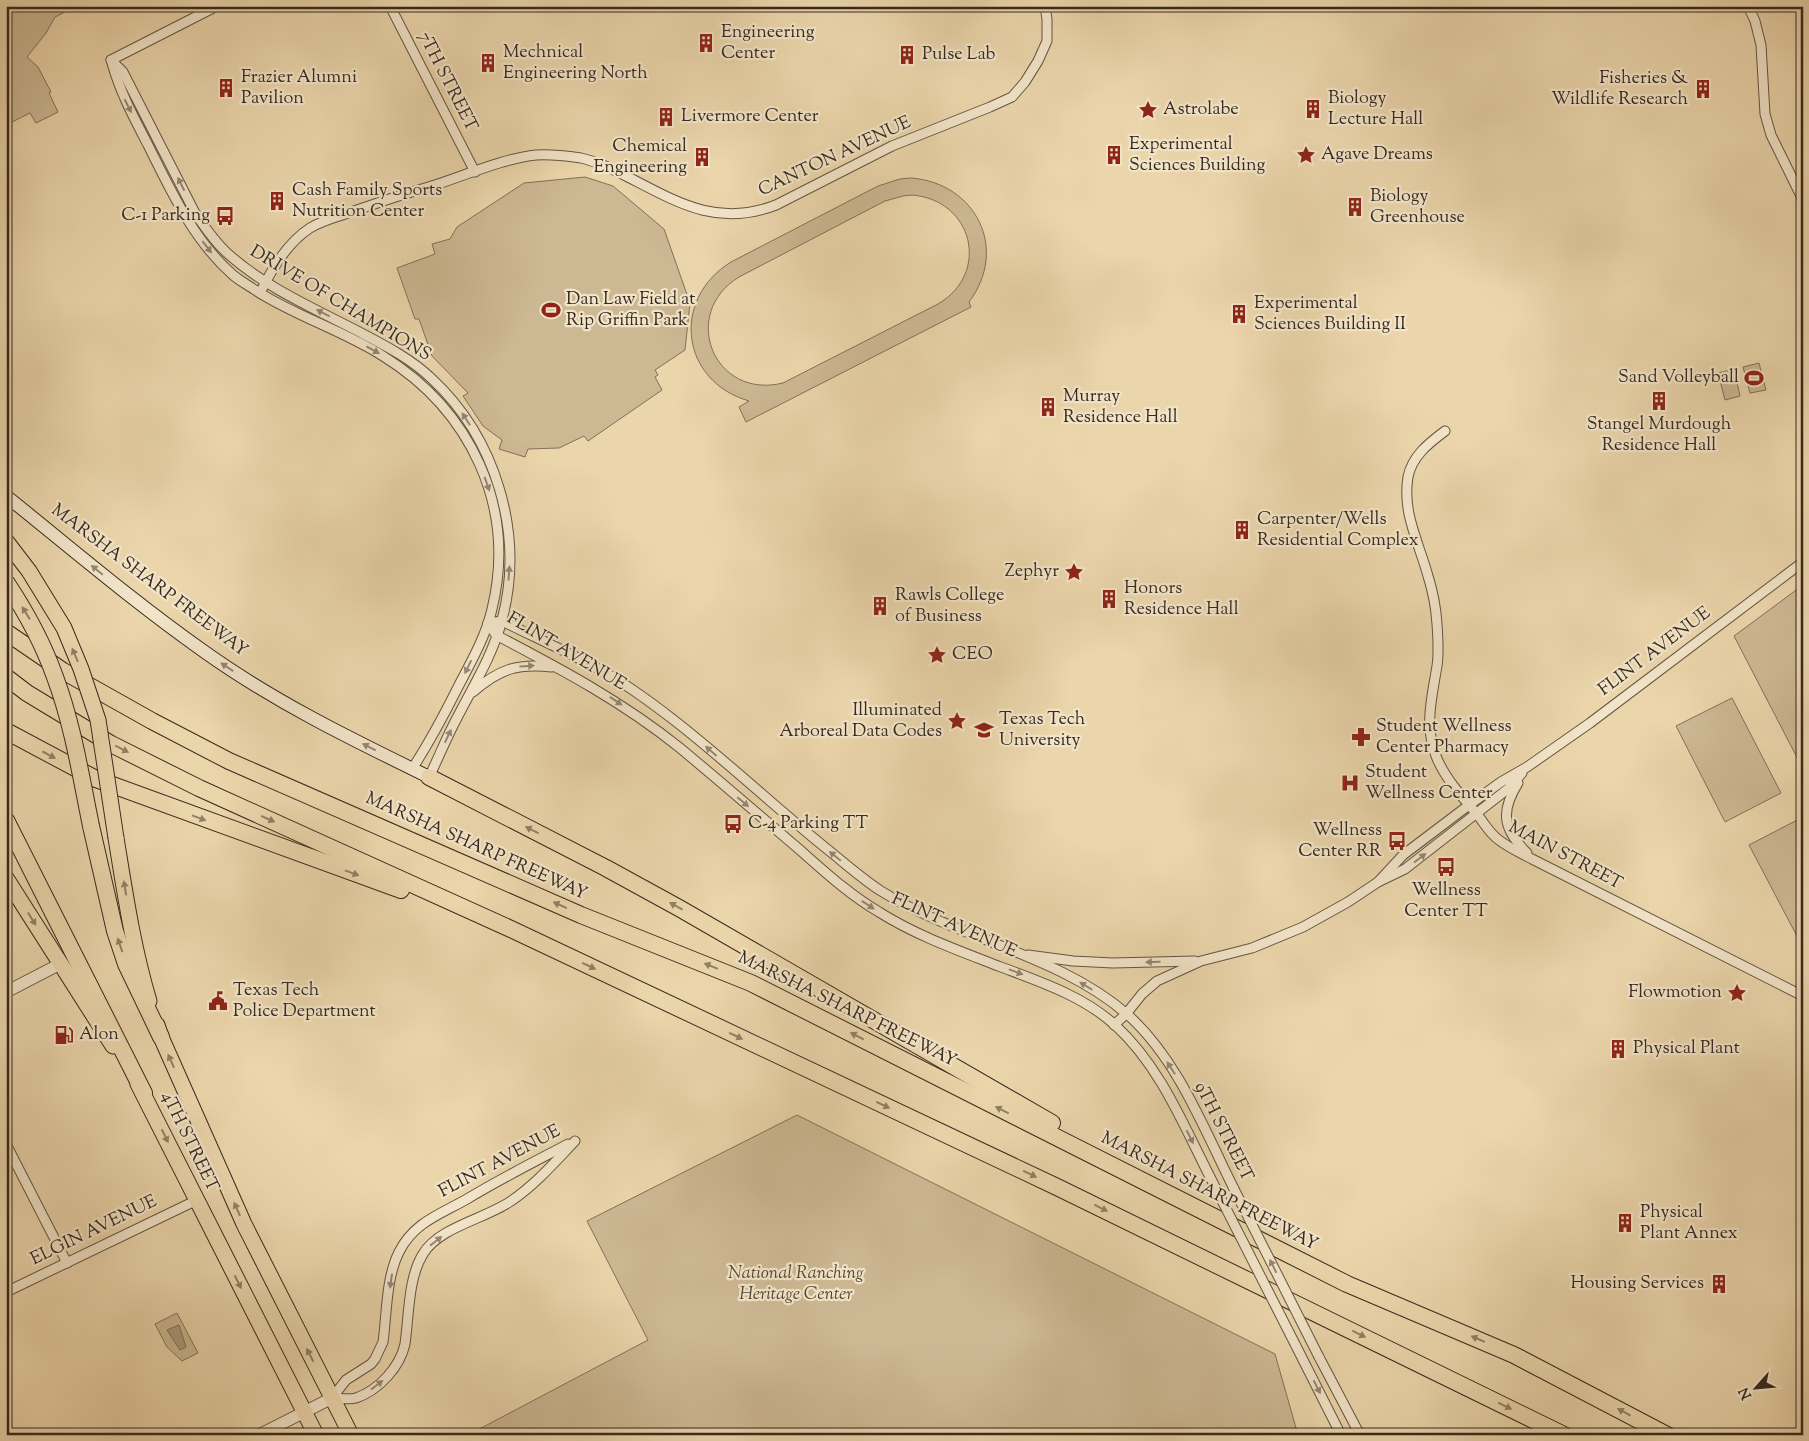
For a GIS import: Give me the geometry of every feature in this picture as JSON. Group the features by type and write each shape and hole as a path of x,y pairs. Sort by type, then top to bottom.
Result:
{"highway":[{"path":"6,582 30,620 56,677 70,726 115,931 126,964 161,1037"},
{"name":"MARSHA SHARP FREEWAY","path":"6,632 63,671 152,721 229,761 581,915 752,983 1346,1284 1514,1355 1667,1435"},
{"path":"6,678 27,693 111,744 199,788 513,930 1057,1187 1564,1435"},
{"path":"6,731 96,779 513,930"},
{"path":"429,777 606,868 1067,1132 1195,1197 1217,1219"},
{"path":"6,820 144,1092"}],"main road":[{"name":"MARSHA SHARP FREEWAY","path":"6,496 203,651 276,698 328,727 429,777"},
{"name":"4TH STREET","path":"6,540 29,571 64,628 81,669 98,720 130,923 142,975 161,1037 244,1224 351,1435"},
{"name":"4TH STREET","path":"6,878 144,1092 316,1435"}],"street":[{"path":"111,60 217,6"},
{"name":"7TH STREET","path":"390,6 475,172"},
{"name":"CANTON AVENUE","path":"260,293 290,245 312,227 356,210 506,162 535,155 580,158 608,166 676,201 702,211 736,214 761,210 776,205 892,146 990,108 1012,96 1038,61 1047,41 1045,6"},
{"path":"1748,6 1761,44 1763,89 1767,121 1781,157 1803,200"},
{"name":"DRIVE OF CHAMPIONS","path":"111,60 123,72 195,213 225,251 266,281 386,346 430,377 463,414 477,437 494,472 506,519 509,545 509,571 502,621 490,653 429,777"},
{"name":"DRIVE OF CHAMPIONS","path":"111,60 118,86 187,220 217,259 235,277 260,293 380,354 413,376 451,415 473,450 489,490 494,510 498,538 498,577 488,623 456,692 424,752 412,769"},
{"name":"MAIN STREET","path":"1445,431 1421,452 1413,462 1409,475 1407,494 1408,512 1413,534 1434,599 1437,625 1437,664 1429,712 1431,743 1443,770 1497,840 1803,996"},
{"name":"FLINT AVENUE","path":"1378,882 1403,855 1469,805 1501,782 1527,768 1590,723 1803,562"},
{"name":"FLINT AVENUE","path":"1126,1014 1089,987 1070,976 913,909 878,889 801,830 687,730 645,698 604,672 502,621 488,623 496,635 614,699 678,746 865,904 899,924 935,941 1037,980 1071,996 1087,1004 1114,1025 1126,1014 1142,994 1157,981 1201,961 1252,948 1303,927 1348,902 1378,882 1405,869 1477,814 1508,788 1527,768"},
{"path":"469,695 492,677 510,668 529,666 559,668"},
{"path":"1527,768 1513,791 1507,818 1511,836 1537,862"},
{"name":"FLINT AVENUE","path":"1016,953 1073,961 1113,963 1201,961"},
{"path":"6,992 60,964"},
{"name":"9TH STREET","path":"1126,1014 1151,1040 1171,1067 1186,1093 1360,1435"},
{"name":"9TH STREET","path":"1114,1025 1130,1040 1157,1075 1341,1435"},
{"name":"FLINT AVENUE","path":"259,1435 332,1398 346,1380 371,1364 383,1342 391,1275 395,1262 400,1250 411,1234 432,1217 490,1184 575,1141 549,1168 512,1200 444,1234 429,1246 419,1261 414,1277 405,1344 398,1364 376,1387 359,1396 354,1398 332,1398"},
{"path":"6,1144 67,1262"},
{"name":"ELGIN AVENUE","path":"6,1292 197,1200"}],"green space":[{"path":"6,6 67,6 69,10 55,17 46,33 27,57 38,67 51,92 49,93 58,112 36,123 30,113 6,125"},
{"name":"Dan Law Field at Rip Griffin Park","path":"585,177 613,186 664,229 690,303 685,350 655,370 658,375 655,377 662,390 588,441 584,436 559,448 528,449 525,457 499,449 502,440 483,426 463,396 468,393 432,356 419,319 415,319 397,268 435,254 432,244 450,239 457,227 524,183"},
{"path":"911,178 934,183 953,192 968,205 979,222 985,241 986,261 981,282 969,302 971,307 746,422 739,407 749,401 726,391 709,376 697,358 692,338 692,317 699,297 712,278 731,262 878,186 900,179","holes":["912,195 933,200 949,210 961,224 968,240 969,257 965,275 955,291 938,304 783,383 759,385 739,379 723,367 713,350 708,331 711,312 721,293 739,277 885,201"]},
{"name":"Sand Volleyball","path":"1759,363 1766,390 1750,393 1743,367"},
{"name":"Sand Volleyball","path":"1734,369 1740,396 1725,400 1718,373"},
{"path":"1803,585 1803,769 1734,636"},
{"path":"1732,698 1781,793 1725,822 1676,726"},
{"path":"1803,817 1803,938 1799,940 1749,845"},
{"name":"National Ranching Heritage Center","path":"797,1115 1275,1354 1298,1435 468,1435 648,1340 587,1221"},
{"path":"177,1313 198,1353 182,1361 167,1347 155,1324"}],"shaded area":[{"path":"179,1325 186,1347 180,1350 167,1330"}],"place":[{"name":"Engineering Center","path":"706,43"},
{"name":"Pulse Lab","path":"907,55"},
{"name":"Mechnical Engineering North","path":"488,63"},
{"name":"Frazier Alumni Pavilion","path":"226,88"},
{"name":"Fisheries & Wildlife Research","path":"1703,89"},
{"name":"Biology Lecture Hall","path":"1313,109"},
{"name":"Astrolabe","path":"1148,110"},
{"name":"Livermore Center","path":"666,117"},
{"name":"Experimental Sciences Building","path":"1114,155"},
{"name":"Agave Dreams","path":"1306,155"},
{"name":"Chemical Engineering","path":"702,157"},
{"name":"Cash Family Sports Nutrition Center","path":"277,201"},
{"name":"Biology Greenhouse","path":"1355,207"},
{"name":"C-1 Parking","path":"225,216"},
{"name":"Dan Law Field at Rip Griffin Park","path":"551,310"},
{"name":"Experimental Sciences Building II","path":"1239,314"},
{"name":"Sand Volleyball","path":"1754,378"},
{"name":"Stangel Murdough Residence Hall","path":"1659,401"},
{"name":"Murray Residence Hall","path":"1048,407"},
{"name":"Carpenter/Wells Residential Complex","path":"1242,530"},
{"name":"Zephyr","path":"1074,572"},
{"name":"Honors Residence Hall","path":"1109,599"},
{"name":"Rawls College of Business","path":"880,606"},
{"name":"CEO","path":"937,655"},
{"name":"Illuminated Arboreal Data Codes","path":"957,721"},
{"name":"Texas Tech University","path":"984,730"},
{"name":"Student Wellness Center Pharmacy","path":"1361,737"},
{"name":"Student Wellness Center","path":"1350,783"},
{"name":"C-4 Parking TT","path":"733,824"},
{"name":"Wellness Center RR","path":"1397,841"},
{"name":"Wellness Center TT","path":"1446,867"},
{"name":"Flowmotion","path":"1737,993"},
{"name":"Texas Tech Police Department","path":"218,1001"},
{"name":"Alon","path":"64,1035"},
{"name":"Physical Plant","path":"1618,1049"},
{"name":"Physical Plant Annex","path":"1625,1223"},
{"name":"Housing Services","path":"1719,1284"}]}
